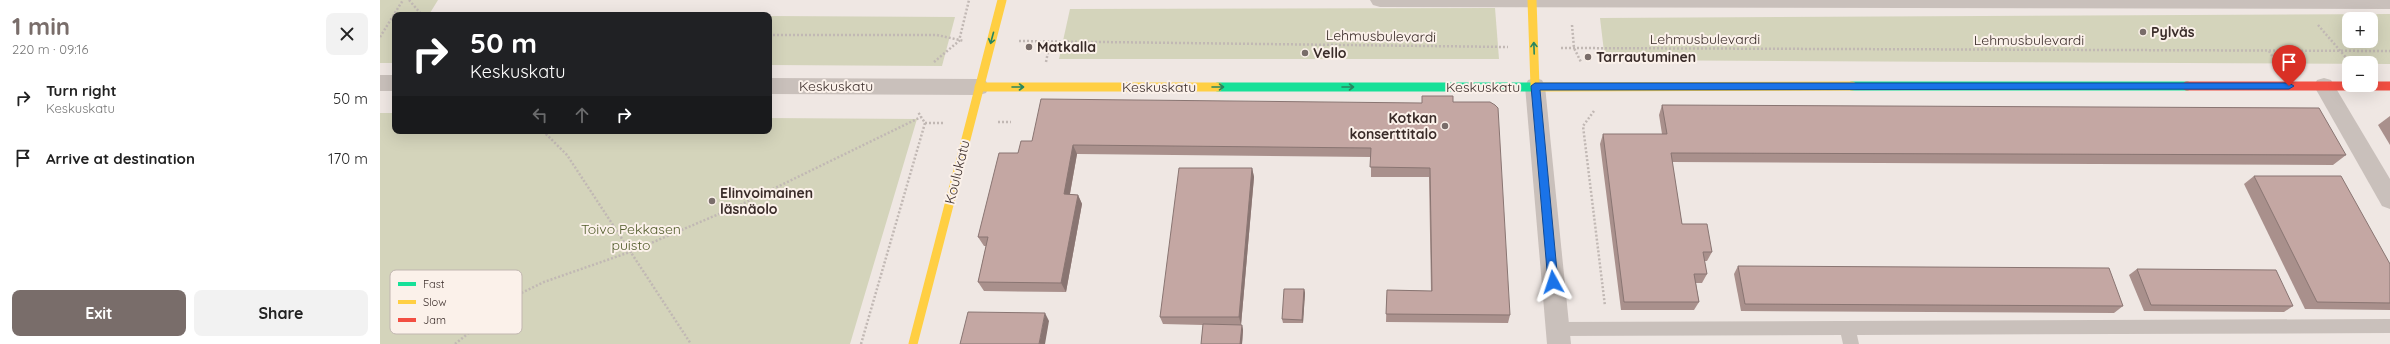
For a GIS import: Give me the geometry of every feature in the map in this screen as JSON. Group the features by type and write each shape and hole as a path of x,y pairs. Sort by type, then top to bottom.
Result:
{"main road":[{"name":"Koulukatu","path":"914,344 1002,0"},
{"path":"1532,1 1535,86"},
{"name":"Keskuskatu","path":"979,87 2390,86"}],"street":[{"path":"1380,0 2390,2"},
{"path":"380,83 392,83"},
{"name":"Keskuskatu","path":"772,86 979,87"},
{"path":"1535,86 1558,337"},
{"path":"2324,86 2390,199"}],"lane":[{"path":"1558,337 1608,331 1850,337 2390,326"}],"path":[{"path":"396,12 404,0"},
{"path":"409,0 419,12"},
{"path":"861,344 925,123 917,111 934,62 959,41 969,0"},
{"path":"1571,1 1574,48 1592,86 1596,108 1583,126 1608,331"},
{"path":"2302,2 2315,22 2345,56"},
{"path":"380,37 392,18"},
{"path":"772,35 937,35 959,41"},
{"name":"Lehmusbulevardi","path":"1019,41 1534,48 2390,51"},
{"path":"522,293 544,282 630,252 740,205 875,138 921,117"},
{"path":"546,134 567,155 691,344"},
{"path":"455,344 468,334"}],"green space":[{"path":"380,0 438,0 431,12 392,12 392,63 380,63"},
{"path":"1495,8 1499,59 1059,59 1070,9"},
{"path":"2342,14 2342,48 2378,48 2378,14 2390,14 2390,64 2378,64 2378,56 2342,56 2342,64 1605,60 1600,18"},
{"path":"772,16 955,17 942,66 772,65"},
{"name":"Toivo Pekkasen puisto","path":"380,113 392,113 392,134 772,134 772,118 917,119 850,344 380,344"}],"building":[{"path":"1422,96 1453,96 1453,102 1490,102 1498,108 1510,315 1386,314 1387,290 1432,291 1430,168 1370,167 1371,148 1073,145 1064,194 1078,195 1061,283 978,282 988,237 978,237 999,153 1018,153 1021,141 1032,141 1041,99 1422,103"},
{"path":"1662,105 2319,108 2346,155 1671,153 1682,224 1707,224 1712,252 1703,252 1707,274 1694,274 1699,302 1624,302 1603,134 1667,134"},
{"path":"1179,168 1252,168 1239,317 1160,317"},
{"path":"2254,176 2341,176 2390,264 2390,303 2317,302"},
{"path":"1738,266 2109,268 2123,306 1745,304"},
{"path":"2137,269 2276,270 2293,306 2151,305"},
{"path":"1284,289 1304,289 1302,320 1282,319"},
{"path":"968,312 1045,313 1039,344 960,344"},
{"path":"1203,324 1242,325 1240,344 1201,344"}],"traffic: fast":[{"path":"1852,86 2187,86"},
{"path":"1218,87 1537,87"}],"traffic: slow":[{"path":"913,344 1002,0"},
{"path":"1532,0 1535,86"},
{"path":"1537,87 1852,86"},
{"path":"979,87 1218,87"}],"traffic: jam":[{"path":"2187,86 2390,86"}],"place":[{"name":"Pylväs","path":"2143,32"},
{"name":"Matkalla","path":"1029,47"},
{"name":"Vello","path":"1305,53"},
{"name":"Tarrautuminen","path":"1588,57"},
{"name":"Kotkan konserttitalo","path":"1445,126"},
{"name":"Elinvoimainen läsnäolo","path":"712,201"}],"route":[{"path":"1553,282 1535,86 2289,86"}]}
